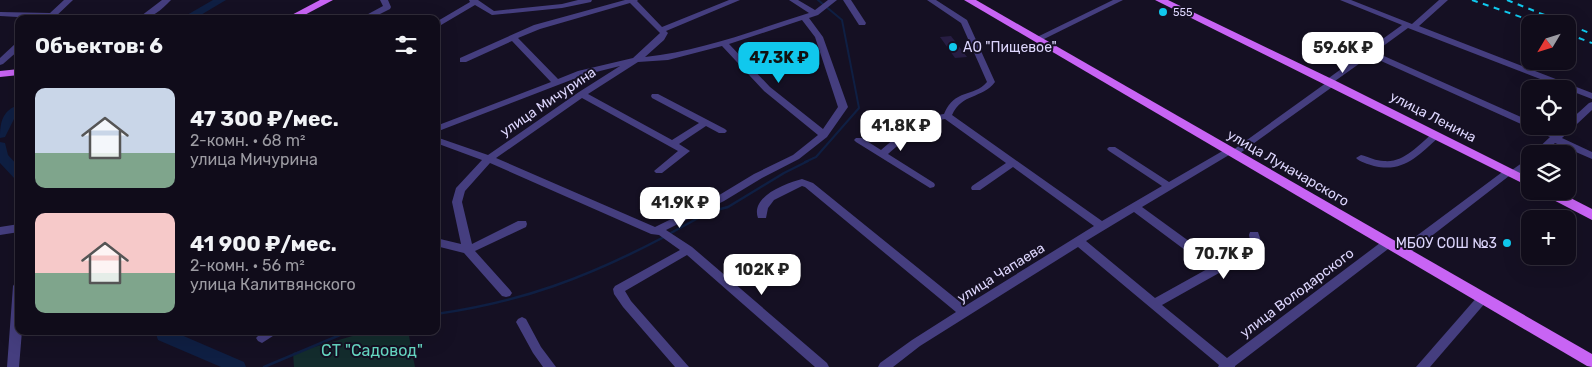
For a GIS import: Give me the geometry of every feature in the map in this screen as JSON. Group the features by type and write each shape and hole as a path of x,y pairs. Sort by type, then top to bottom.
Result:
{"main road":[{"path":"297,15 328,0"},
{"name":"улица Луначарского","path":"969,0 1592,362"},
{"name":"улица Ленина","path":"1160,0 1331,82 1521,178"},
{"path":"0,74 15,72"},
{"path":"1563,200 1592,215"}],"street":[{"path":"53,15 69,0"},
{"path":"147,15 167,0"},
{"path":"371,15 387,7 384,0"},
{"path":"440,23 474,1 492,13 562,6 588,0"},
{"path":"440,127 556,82 636,60 661,38 664,33 633,0 560,20 462,60"},
{"path":"661,30 736,0"},
{"path":"793,0 815,13"},
{"name":"улица Мичурина","path":"468,250 456,202 460,190 489,159 582,94 636,60 668,57 724,43 815,13 833,0"},
{"path":"847,0 862,23"},
{"path":"931,0 964,22 969,38 991,82 985,87 957,100 950,107 948,116"},
{"path":"1037,40 1119,0"},
{"path":"1344,0 1592,96"},
{"name":"улица Чапаева","path":"884,367 916,343 1102,226 1231,153 1444,0"},
{"path":"0,14 17,15"},
{"path":"658,231 720,199 758,176 796,158 824,136 843,107 819,37 804,17"},
{"path":"513,38 556,82"},
{"path":"724,43 767,89 824,136"},
{"path":"0,62 15,49"},
{"path":"1368,53 1521,120"},
{"path":"582,94 685,152 659,171"},
{"path":"655,96 722,131"},
{"path":"1548,145 1592,105"},
{"path":"882,154 923,122 934,117 948,116 1102,226"},
{"path":"672,144 705,122"},
{"path":"1550,135 1592,156"},
{"path":"1361,158 1379,166 1405,162 1435,136"},
{"path":"858,140 930,185"},
{"path":"440,141 489,159 658,231 686,248 823,367"},
{"path":"1112,149 1170,187"},
{"path":"976,188 1012,162"},
{"path":"1403,252 1521,166"},
{"path":"762,215 761,207 768,199 802,182 809,185 965,313"},
{"path":"1136,208 1193,250"},
{"path":"468,250 522,224"},
{"path":"0,231 15,229"},
{"path":"1154,304 1240,256 1256,241 1254,235"},
{"path":"1078,241 1226,366"},
{"path":"440,243 468,250 506,293"},
{"name":"улица Володарского","path":"1226,366 1388,243"},
{"path":"683,367 627,304 619,289 686,248"},
{"path":"1422,367 1482,299"},
{"path":"522,322 537,350 550,367"},
{"path":"13,367 15,335"}],"green space":[{"name":"СТ \"Садовод\"","path":"356,335 409,335 415,367 294,367 293,353"}],"building":[{"name":"АО \"Пищевое\"","path":"951,36 967,57 955,58 940,37"}],"waterway":[{"path":"193,15 221,0"},
{"path":"805,162 816,157 859,108 842,20 818,0"},
{"path":"0,134 9,117 15,112"},
{"path":"0,146 1,156 15,171"},
{"path":"669,234 709,212 728,207 784,173 808,161"},
{"path":"440,313 497,303 554,286 608,264 664,237"},
{"path":"164,335 238,367"},
{"path":"264,367 340,335"}],"railway":[{"path":"1472,0 1521,17"},
{"path":"1507,0 1592,34"},
{"path":"1576,37 1592,43"}],"place":[{"name":"555","path":"1163,12"},
{"name":"АО \"Пищевое\"","path":"953,47"},
{"name":"МБОУ СОШ №3","path":"1507,243"}]}
